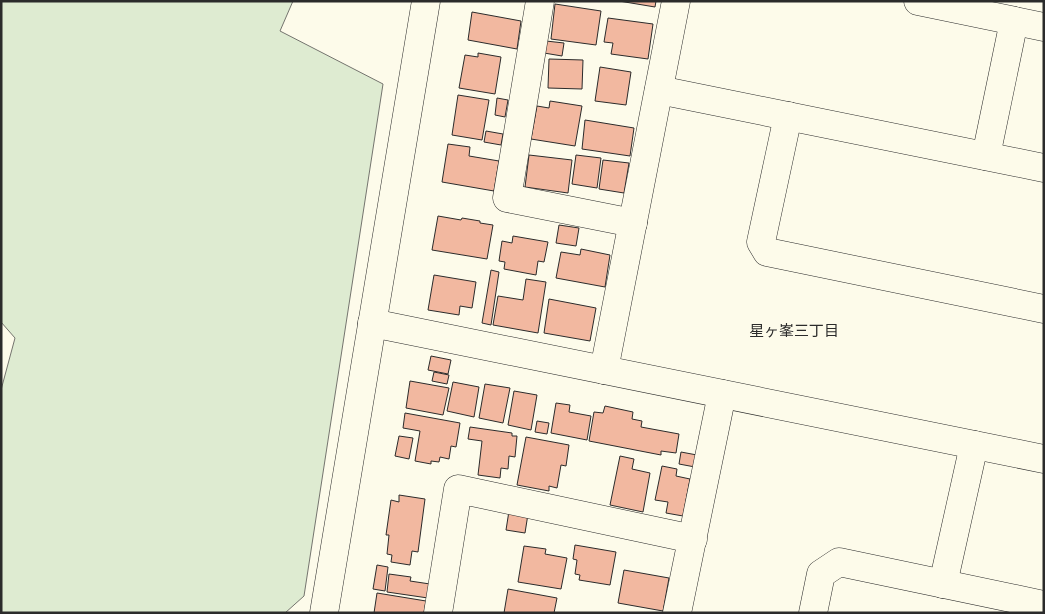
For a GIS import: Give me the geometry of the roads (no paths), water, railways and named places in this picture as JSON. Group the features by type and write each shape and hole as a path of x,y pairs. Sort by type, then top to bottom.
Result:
{"street":[{"path":"305,613 325,603 426,1"},
{"path":"540,1 507,198 633,223"},
{"path":"604,370 676,1"},
{"path":"918,1 1044,27"},
{"path":"986,156 1014,21"},
{"path":"659,90 1044,168"},
{"path":"788,116 761,242 767,252 1044,309"},
{"path":"372,323 1044,459"},
{"path":"678,613 722,394"},
{"path":"943,584 974,445"},
{"path":"438,613 458,489 693,539"},
{"path":"813,613 820,574 839,562 1044,605"}],"district":[{"name":"星ヶ峯三丁目","path":"794,331"}]}
